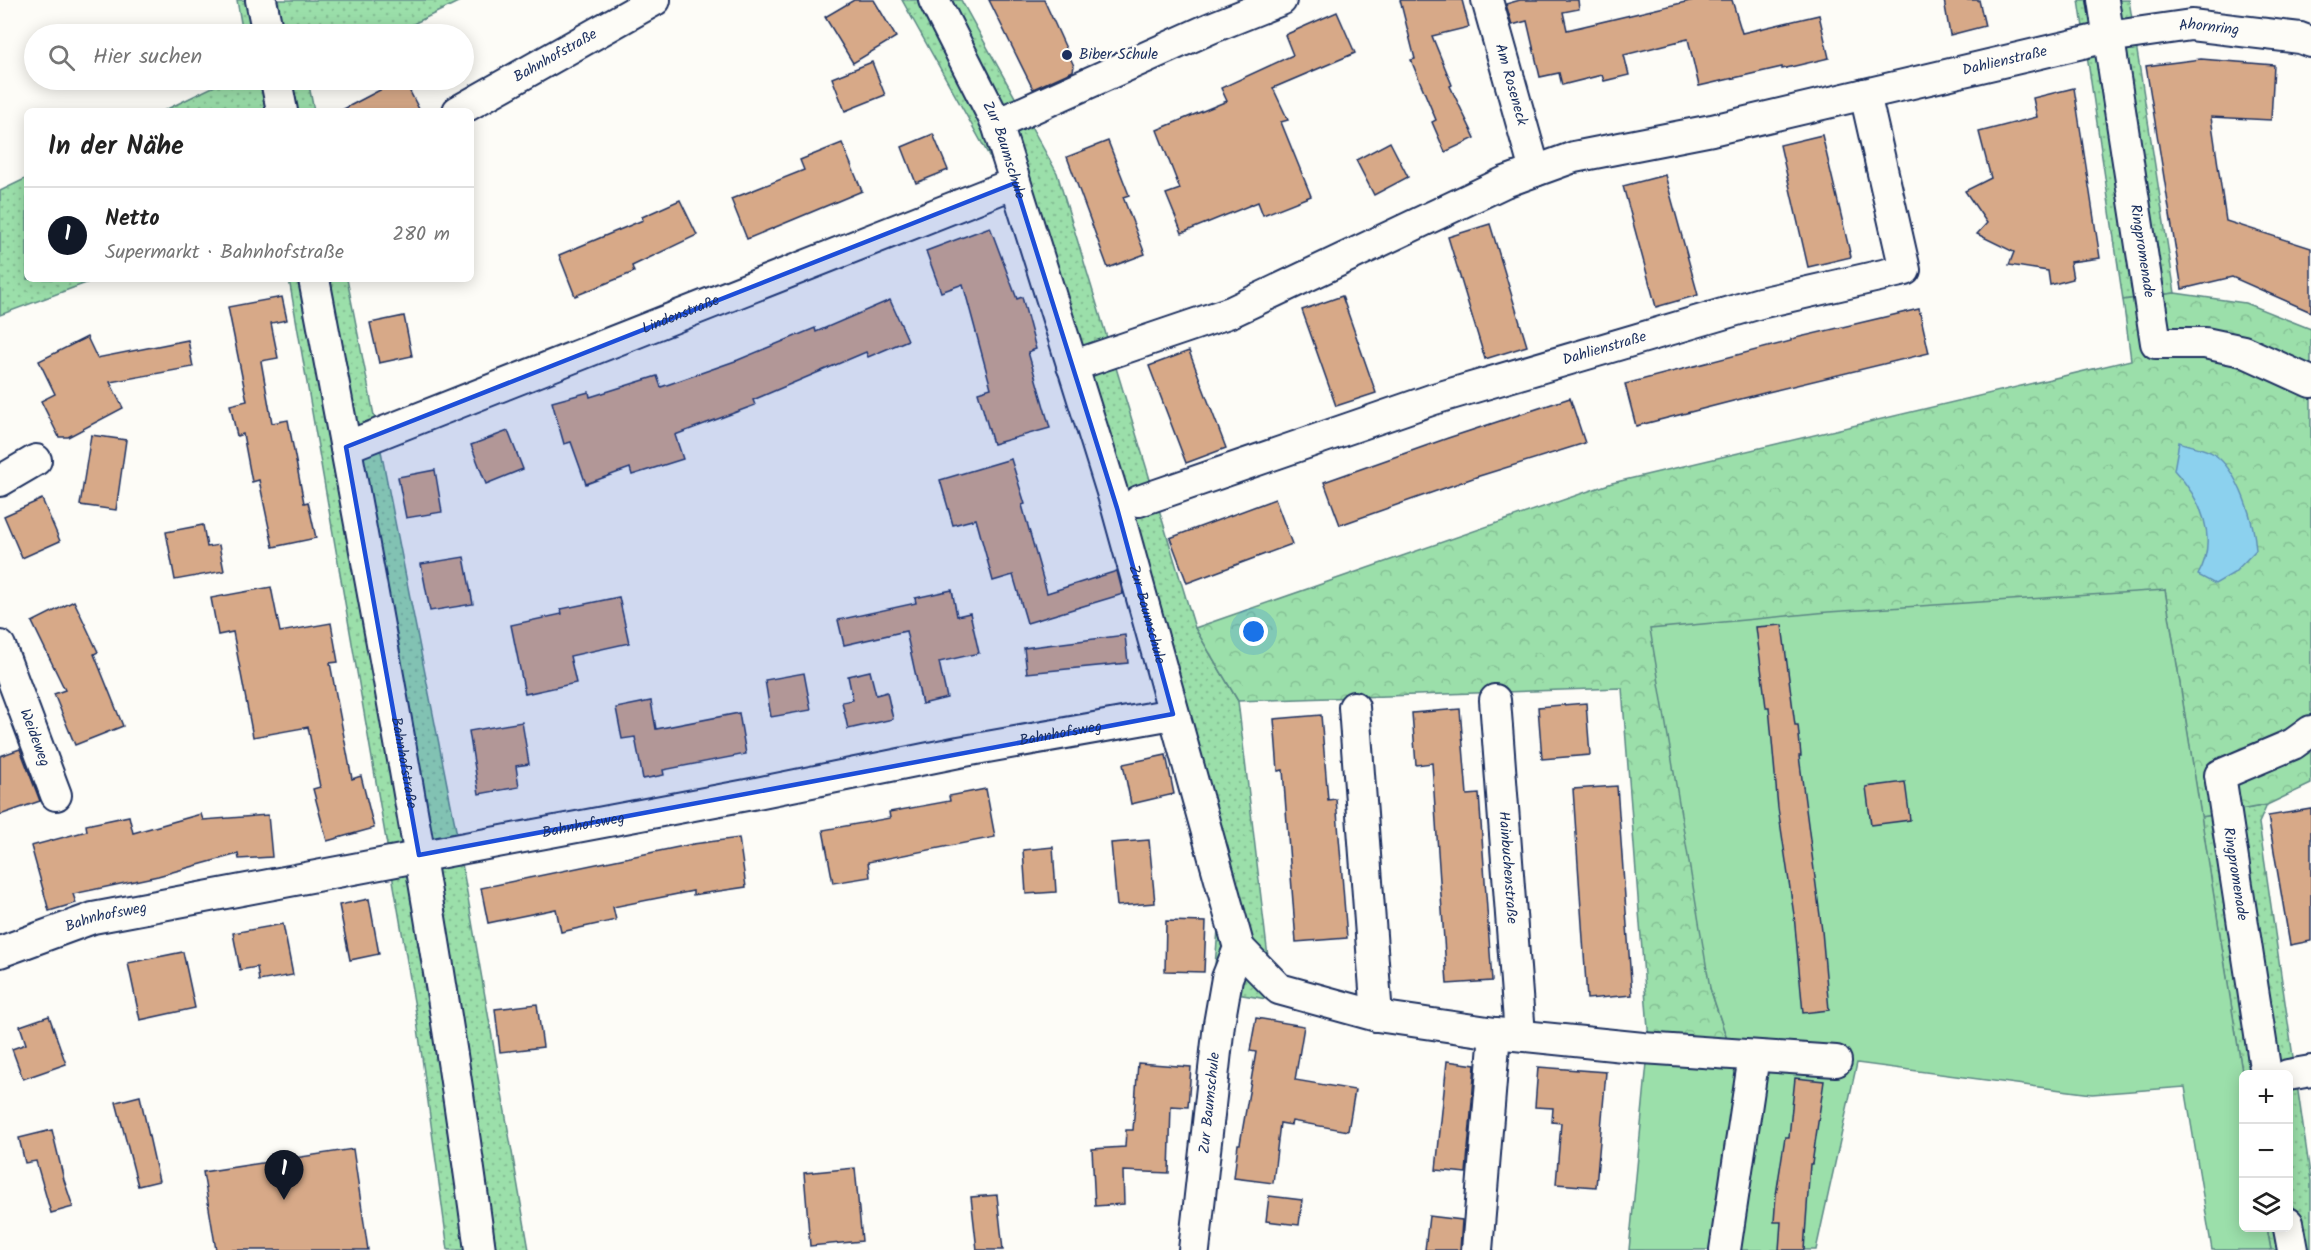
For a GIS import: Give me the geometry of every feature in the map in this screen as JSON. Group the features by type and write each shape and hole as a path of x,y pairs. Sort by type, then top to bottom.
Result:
{"street":[{"path":"261,0 266,24"},
{"name":"Bahnhofstraße","path":"463,108 655,0"},
{"name":"Zur Baumschule","path":"934,0 997,124 1016,183 1117,508 1239,948 1227,978 1219,1024 1194,1250"},
{"path":"997,124 1211,28 1281,0"},
{"name":"Am Roseneck","path":"1487,0 1535,171"},
{"name":"Ringpromenade","path":"2103,0 2156,343 2205,342 2243,351 2310,379"},
{"name":"Ahornring","path":"2108,37 2191,25 2300,38 2311,42"},
{"name":"Dahlienstraße","path":"1072,366 1231,312 1505,182 1574,157 1712,130 2108,37"},
{"path":"278,90 281,108"},
{"name":"Dahlienstraße","path":"1139,501 1445,395 1760,303 1905,270 1865,94"},
{"name":"Lindenstraße","path":"346,447 1016,183"},
{"name":"Bahnhofstraße","path":"315,282 443,995 480,1250"},
{"path":"0,481 36,460"},
{"name":"Weideweg","path":"0,646 56,795"},
{"name":"Hainbuchenstraße","path":"1477,1250 1508,1034 1495,700"},
{"path":"1354,707 1377,1016"},
{"name":"Bahnhofsweg","path":"0,952 93,918 419,855 537,835 959,752 1173,714"},
{"name":"Ringpromenade","path":"2265,1070 2220,775 2293,744 2311,731"},
{"path":"1239,948 1279,989 1377,1016 1508,1034 1643,1048 1836,1061"},
{"path":"1725,1250 1754,1056"},
{"path":"2293,1074 2311,1071"},
{"path":"2290,1232 2293,1250"}],"highlighted area":[{"path":"1015,183 1117,508 1173,714 419,855 346,447"}],"green space":[{"path":"237,0 462,0 413,24 241,24"},
{"path":"902,0 961,0 1057,173 1195,628 1238,701 1273,1000 1213,990 1219,917 1017,206"},
{"path":"2079,0 2129,0 2175,293 2123,300"},
{"path":"206,90 310,90 313,108 169,108"},
{"path":"24,179 24,282 89,282 0,315 0,191"},
{"path":"290,282 348,282 457,835 529,1250 448,1250 416,1013"},
{"path":"2175,293 2245,303 2311,329 2311,784 2267,805 2201,817 2165,590 1710,988 1728,1042 1649,1042 1622,688 1238,701 1195,628 1612,483 2131,360 2123,300"},
{"path":"2165,590 2242,1070 2239,1070 2239,1232 2268,1232 2271,1250 2212,1250 2185,1087 2092,1094 1857,1063 1816,1250 1629,1250 1649,1042 1728,1042 1710,988 1650,629 1828,612"},
{"path":"2267,805 2259,823 2311,1181 2311,1250 2271,1250 2268,1232 2293,1232 2293,1070 2242,1070 2201,817"}],"water":[{"path":"2179,442 2210,452 2223,462 2238,484 2252,525 2256,550 2234,573 2215,584 2198,575 2207,547 2207,533 2199,506 2184,481 2174,470"}],"building":[{"path":"854,0 874,0 896,37 853,63 825,17"},
{"path":"989,0 1044,0 1074,66 1073,71 1033,89"},
{"path":"1400,0 1462,0 1469,27 1432,36 1452,85 1450,86 1475,138 1445,152 1432,122 1436,120 1411,60 1415,59"},
{"path":"1520,0 1578,0 1579,9 1563,12 1567,30 1694,0 1732,0 1742,33 1819,15 1829,58 1699,86 1688,39 1624,55 1629,75 1604,81 1602,75 1562,85 1559,73 1540,77 1527,21 1512,25 1506,4"},
{"path":"1944,0 1979,0 1985,26 1950,35"},
{"path":"1337,12 1355,53 1273,88 1288,120 1281,122 1311,196 1263,215 1258,202 1182,233 1166,194 1180,189 1157,130 1227,101 1221,88 1293,55 1285,35"},
{"path":"2201,59 2274,65 2271,120 2211,117 2226,221 2311,248 2311,312 2232,277 2182,289 2146,66"},
{"path":"872,62 885,95 845,111 832,78"},
{"path":"2074,88 2100,258 2070,262 2073,279 2050,285 2048,271 2009,265 2014,252 1977,234 1987,223 1965,191 1991,178 1979,132 2037,117 2033,98"},
{"path":"380,90 409,90 418,108 346,108"},
{"path":"933,134 948,170 916,183 902,147"},
{"path":"1822,135 1851,257 1808,267 1780,145"},
{"path":"1108,141 1129,195 1123,197 1145,254 1108,268 1067,157"},
{"path":"1390,142 1408,177 1374,195 1356,160"},
{"path":"842,143 862,191 747,239 731,199 804,170 800,160"},
{"path":"1665,175 1698,295 1656,307 1623,186"},
{"path":"680,200 697,235 632,266 634,272 575,296 559,255 643,220 642,217"},
{"path":"1490,224 1527,346 1485,359 1448,237"},
{"path":"990,227 1017,299 1022,297 1036,349 1028,352 1050,428 993,444 978,392 991,388 963,284 941,292 926,251"},
{"path":"1342,296 1376,393 1336,406 1302,310"},
{"path":"282,297 287,320 271,323 278,358 261,361 272,423 288,420 304,503 308,502 316,538 273,547 259,480 252,482 243,434 237,436 230,405 247,401 228,307"},
{"path":"890,300 908,340 868,357 866,352 753,400 755,405 675,435 683,459 632,475 630,468 586,484 571,442 564,444 552,402 589,392 590,397 657,376 661,387 738,360 815,328 816,332"},
{"path":"1919,309 1929,353 1636,426 1625,384 1791,341 1791,339"},
{"path":"404,316 412,356 379,363 370,323"},
{"path":"87,337 97,358 188,340 193,367 110,382 123,408 68,437 59,437 41,401 55,394 39,361"},
{"path":"1189,351 1226,448 1186,463 1149,366"},
{"path":"1570,398 1585,443 1476,477 1340,525 1324,482"},
{"path":"508,431 523,469 486,484 471,445"},
{"path":"91,435 126,440 116,510 80,505"},
{"path":"1011,459 1025,504 1022,505 1047,593 1117,571 1123,594 1027,623 1013,575 993,581 976,519 953,525 940,480"},
{"path":"435,470 442,512 406,518 398,477"},
{"path":"42,499 60,541 22,558 4,516"},
{"path":"1275,499 1292,544 1187,583 1170,538"},
{"path":"203,525 207,547 219,545 224,571 175,580 166,532"},
{"path":"464,557 473,604 430,611 421,564"},
{"path":"271,587 280,632 331,623 338,662 330,663 352,779 361,776 374,828 327,841 313,789 320,787 308,727 253,737 233,632 218,635 211,598"},
{"path":"952,590 957,616 970,613 979,653 939,662 947,698 922,704 906,631 844,645 838,620 916,603 915,598"},
{"path":"619,597 629,643 570,656 576,683 525,694 511,625 562,614 561,609"},
{"path":"74,601 98,652 94,654 123,726 75,745 54,694 65,690 32,622"},
{"path":"1782,625 1795,725 1798,725 1801,756 1799,756 1822,931 1829,1010 1803,1013 1794,915 1778,808 1769,707 1766,707 1756,627"},
{"path":"1125,635 1128,663 1027,673 1024,648"},
{"path":"870,671 876,695 887,692 893,719 848,729 842,702 853,700 848,676"},
{"path":"804,673 811,710 771,717 765,680"},
{"path":"651,701 656,729 739,713 746,754 663,770 664,775 643,779 635,737 622,739 616,708"},
{"path":"1586,703 1590,755 1542,759 1538,707"},
{"path":"1460,709 1467,795 1479,794 1492,981 1447,984 1432,763 1416,765 1412,713"},
{"path":"1321,715 1328,800 1336,799 1347,938 1296,942 1283,770 1278,771 1274,719"},
{"path":"522,722 529,764 516,766 519,787 479,794 469,731"},
{"path":"20,749 40,801 0,815 0,756"},
{"path":"1166,755 1174,794 1131,804 1123,764"},
{"path":"1905,782 1910,820 1871,825 1866,787"},
{"path":"1617,786 1632,995 1587,999 1573,789"},
{"path":"986,789 995,837 868,862 870,877 833,883 823,830 890,818 889,812 950,801 949,796"},
{"path":"2311,809 2311,941 2290,945 2268,816"},
{"path":"201,814 203,820 268,815 272,857 239,859 238,854 158,876 73,894 76,903 49,911 31,846 87,831 86,825 129,816 133,833"},
{"path":"739,838 746,887 693,895 693,891 613,907 616,920 561,932 556,909 488,923 481,888 693,844"},
{"path":"1149,840 1155,903 1117,906 1111,843"},
{"path":"1053,847 1056,892 1026,894 1023,850"},
{"path":"369,899 379,954 350,960 339,905"},
{"path":"1166,921 1206,922 1204,972 1165,971"},
{"path":"283,924 293,975 259,981 257,967 240,970 233,933"},
{"path":"183,952 195,1008 140,1020 128,963"},
{"path":"537,1004 543,1047 500,1052 495,1009"},
{"path":"49,1016 66,1064 23,1079 12,1049 26,1044 20,1026"},
{"path":"1256,1018 1304,1026 1295,1080 1355,1090 1348,1131 1292,1121 1291,1125 1280,1123 1273,1183 1234,1178 1238,1144 1240,1144 1256,1052 1250,1051"},
{"path":"1447,1061 1475,1065 1466,1173 1436,1170"},
{"path":"1138,1063 1191,1067 1188,1107 1171,1106 1169,1173 1123,1171 1124,1204 1095,1206 1092,1149 1125,1147 1126,1130 1133,1130"},
{"path":"1538,1067 1606,1072 1596,1187 1556,1184 1561,1123 1552,1122 1553,1108 1535,1107"},
{"path":"1795,1078 1824,1081 1812,1164 1810,1164 1804,1250 1779,1250 1781,1222 1774,1222 1776,1195 1785,1137 1789,1137"},
{"path":"140,1096 159,1181 138,1186 116,1102"},
{"path":"52,1130 73,1207 51,1213 36,1161 25,1163 19,1138"},
{"path":"353,1149 368,1250 216,1250 203,1172"},
{"path":"855,1168 862,1241 810,1246 804,1173"},
{"path":"997,1195 1003,1250 977,1250 971,1197"},
{"path":"1269,1196 1302,1200 1299,1225 1266,1221"},
{"path":"1429,1216 1462,1220 1460,1250 1425,1250"}],"place":[{"name":"Biber Schule","path":"1067,55"},
{"name":"Netto","path":"284,1200"}]}
